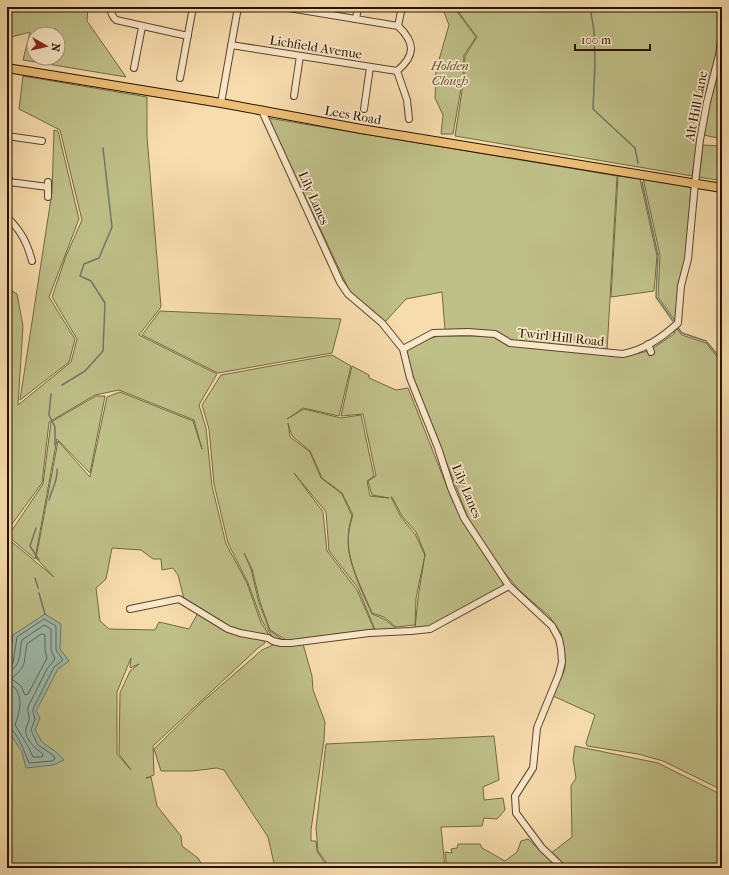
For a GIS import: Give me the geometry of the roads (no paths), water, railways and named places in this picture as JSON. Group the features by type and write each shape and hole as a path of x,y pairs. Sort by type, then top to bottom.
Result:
{"main road":[{"name":"Lees Road","path":"7,68 221,103 361,129 722,188"}],"street":[{"path":"111,7 112,16 116,20 188,36"},
{"path":"180,78 193,7"},
{"path":"221,103 238,7"},
{"path":"284,7 314,10 398,26 406,34 410,44 410,54 406,63 396,71 407,100 409,119"},
{"path":"356,19 358,7"},
{"path":"398,26 402,7"},
{"path":"134,68 142,27"},
{"name":"Alt Hill Lane","path":"695,183 703,122 722,34"},
{"name":"Lichfield Avenue","path":"232,45 396,71"},
{"path":"294,96 300,56"},
{"path":"364,109 370,67"},
{"name":"Lily Lanes","path":"262,111 340,282 348,294 382,323 403,349 410,378 438,448 451,488 464,518 509,586 552,626 557,633 561,649 562,662 559,674 537,728 533,768 515,796 516,813 542,848 563,868"},
{"path":"7,136 42,141"},
{"path":"8,182 48,185 48,197"},
{"name":"Twirl Hill Road","path":"403,349 433,333 468,332 495,334 510,343 623,354 639,350 671,330 678,323 681,286 688,259 695,183"},
{"path":"7,217 14,224 28,244 32,261"},
{"path":"648,344 651,352"},
{"path":"130,609 179,599 228,629 240,633 268,638 273,641 291,643 370,632 430,629 509,586"}],"water":[{"path":"45,614 61,624 60,649 69,661 58,669 36,711 40,718 35,730 42,742 64,760 53,765 26,768 22,752 7,729 11,705 7,675 13,635"}],"waterway":[{"path":"590,7 594,31 595,64 593,109 635,148 638,163"},
{"path":"62,385 85,371 103,351 105,303 91,281 80,276 84,264 99,258 112,227 103,148"},
{"path":"642,182 658,255 656,297 673,321"},
{"path":"678,328 682,333 706,341 722,360"},
{"path":"51,394 49,415 55,427 55,445"},
{"path":"49,500 56,481 57,469"},
{"path":"36,528 30,546 39,560"},
{"path":"35,578 38,588"},
{"path":"39,593 45,614"}],"park label":[{"name":"Holden Clough","path":"450,72"}]}
